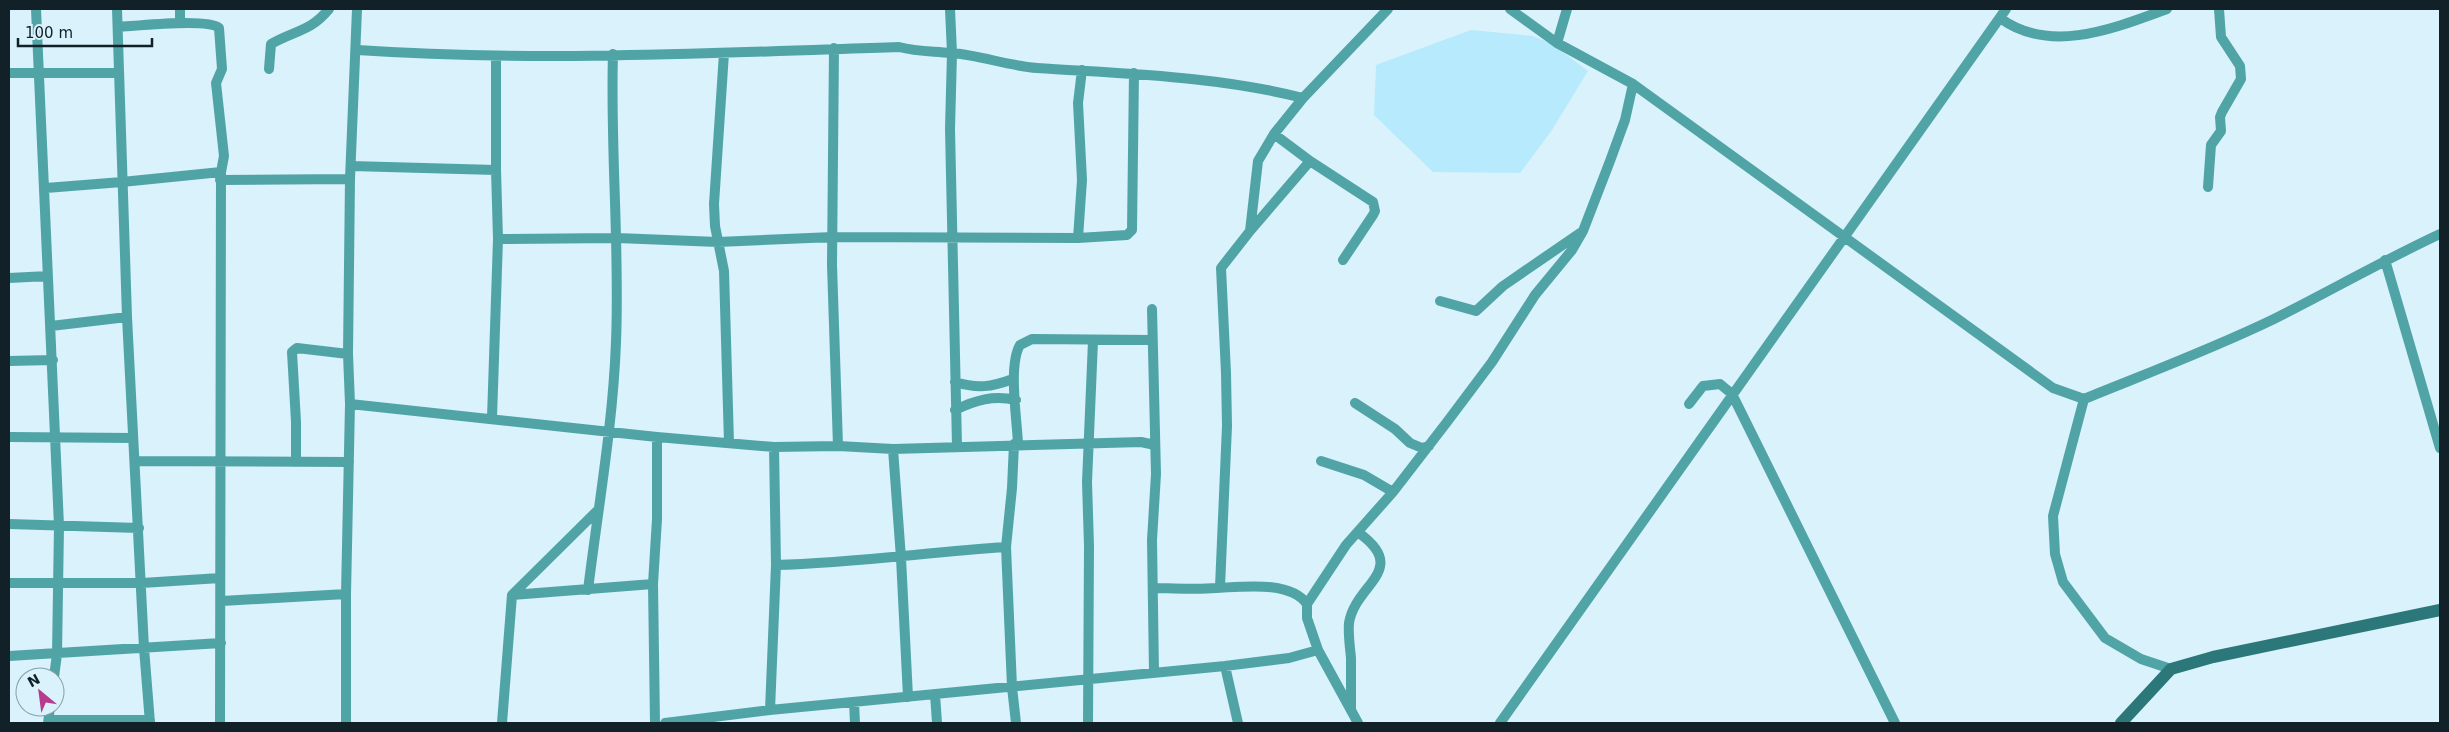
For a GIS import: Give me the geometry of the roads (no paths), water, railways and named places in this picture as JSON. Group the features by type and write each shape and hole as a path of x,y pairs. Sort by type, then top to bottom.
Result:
{"main road":[{"path":"2121,723 2172,669 2212,657 2440,610"}],"street":[{"path":"36,9 46,188 59,526 55,667"},
{"path":"49,722 150,722 144,648 127,317 117,9"},
{"path":"180,9 180,23"},
{"path":"269,69 271,44 306,29 319,21 329,9"},
{"path":"346,723 346,594 350,404 348,354 350,179 357,50 357,9"},
{"path":"950,9 952,53 950,129 957,446"},
{"path":"1250,232 1258,161 1274,134 1303,98 1388,9"},
{"path":"1510,9 1558,44 1633,84 1846,236 2053,388 2084,399 2199,354 2440,234"},
{"path":"1558,44 1567,9"},
{"path":"1500,723 2006,9"},
{"path":"2000,18 2010,26 2030,33 2085,36 2106,31 2166,9"},
{"path":"2208,187 2211,145 2221,131 2220,117 2222,112 2242,79 2240,66 2221,37 2219,9"},
{"path":"118,27 180,23 212,24 220,31 222,69 216,83 224,156 220,176 222,461 220,723"},
{"path":"357,50 439,56 496,56 724,53 899,47 920,52 952,53 1035,68 1134,73 1266,89 1303,98"},
{"path":"834,48 833,237 838,446"},
{"path":"724,53 714,204 715,226 724,270 729,443"},
{"path":"588,590 609,432 616,344 617,238 613,54"},
{"path":"492,418 498,239 496,56"},
{"path":"1078,238 1082,180 1078,103 1082,70"},
{"path":"9,73 119,73"},
{"path":"498,239 617,238 718,242 833,237 1078,238 1126,235 1132,230 1134,73"},
{"path":"1306,604 1346,545 1393,492 1429,446 1492,362 1535,295 1572,250 1582,231 1625,120 1633,84"},
{"path":"1274,134 1310,161 1373,202 1375,211 1343,260"},
{"path":"1220,587 1227,408 1221,268 1228,256 1310,161"},
{"path":"351,166 496,170"},
{"path":"46,188 220,176 350,179"},
{"path":"1440,301 1476,311 1503,286 1582,231"},
{"path":"2385,260 2440,448"},
{"path":"9,278 48,276"},
{"path":"1152,309 1156,474 1152,540 1154,673"},
{"path":"51,326 127,317"},
{"path":"1016,723 1012,687 1006,547 1016,444 1016,400 1013,379 1018,348 1032,339 1152,340"},
{"path":"1088,723 1090,546 1087,482 1093,341"},
{"path":"296,462 292,352 297,348 348,354"},
{"path":"9,361 53,360"},
{"path":"955,382 974,387 998,385 1013,379"},
{"path":"1689,404 1703,386 1720,384 1732,394 1895,723"},
{"path":"955,410 977,400 1001,397 1016,400"},
{"path":"2084,399 2053,516 2055,554 2063,582 2105,638 2142,659 2172,669"},
{"path":"1355,403 1395,429 1410,443 1422,448 1429,446"},
{"path":"350,404 492,418 657,438 774,447 838,446 893,449 1016,444 1140,442 1154,445"},
{"path":"9,437 133,438"},
{"path":"655,723 653,584 657,519 657,438"},
{"path":"770,710 776,565 774,447"},
{"path":"893,449 908,697"},
{"path":"135,461 348,462"},
{"path":"1321,462 1364,475 1393,492"},
{"path":"502,723 512,595 598,510"},
{"path":"9,524 139,528"},
{"path":"1351,711 1349,624 1356,602 1372,584 1380,564 1374,544 1359,532"},
{"path":"776,565 834,564 901,558 942,551 1006,547"},
{"path":"9,583 58,584 220,578"},
{"path":"512,595 653,584"},
{"path":"1154,588 1220,587 1283,589 1301,596 1306,604 1307,618 1318,650 1358,723"},
{"path":"222,601 346,594"},
{"path":"9,656 221,644"},
{"path":"664,723 770,710 1225,666 1289,658 1318,650"},
{"path":"1225,666 1238,723"},
{"path":"935,694 936,723"},
{"path":"854,702 855,723"}]}
